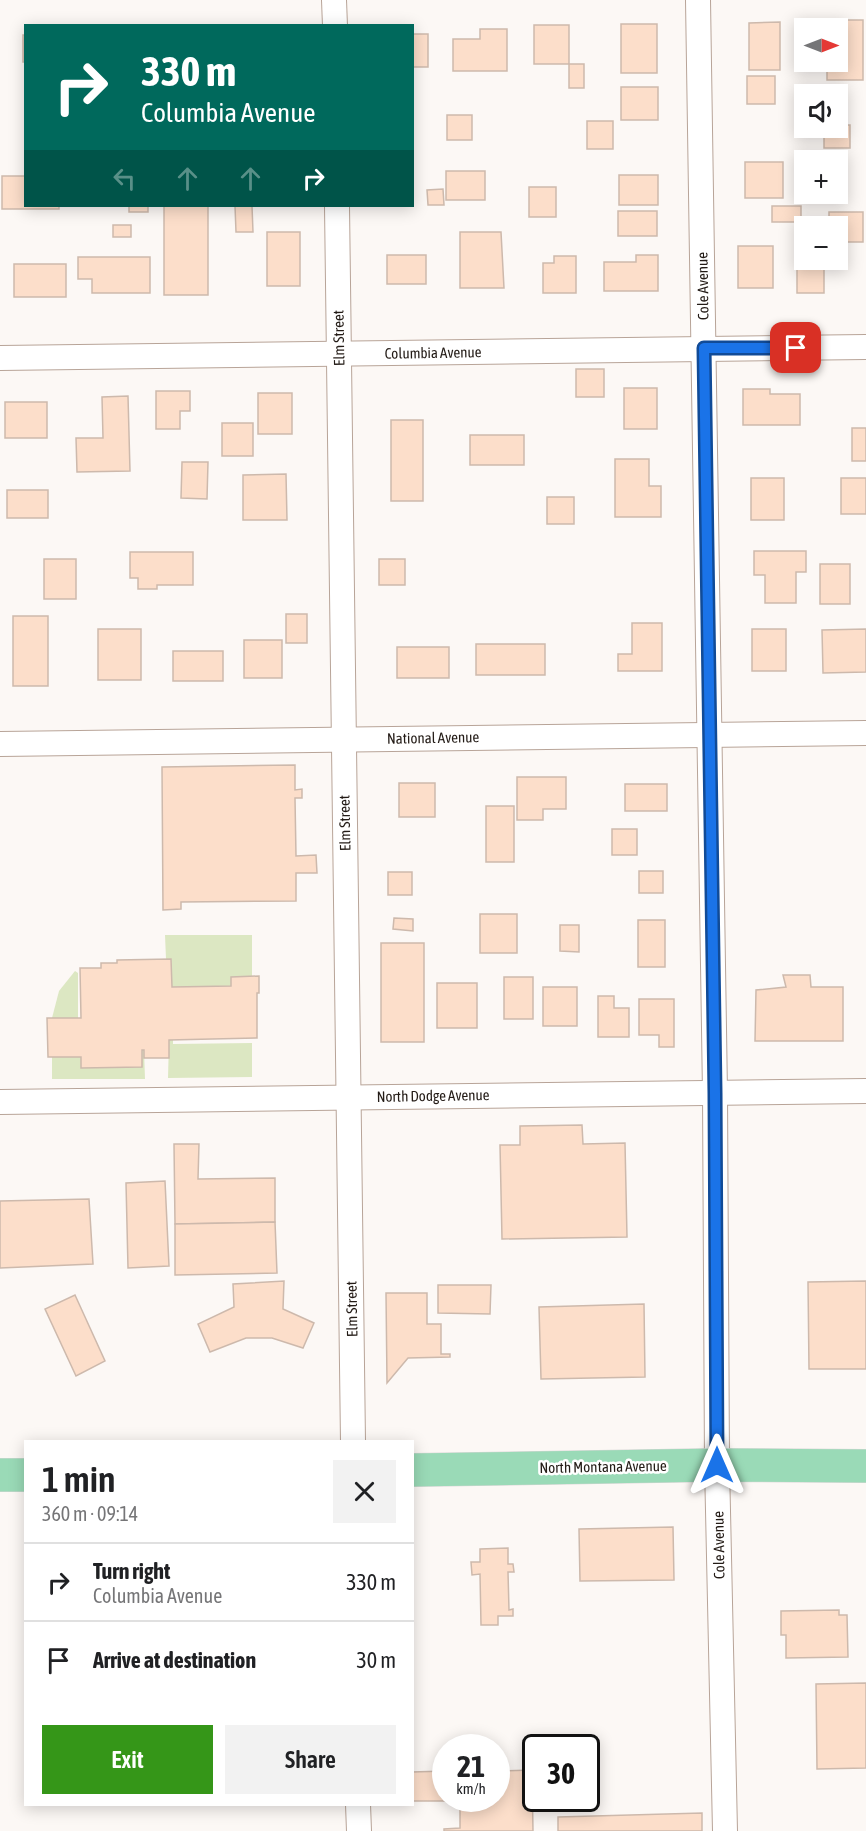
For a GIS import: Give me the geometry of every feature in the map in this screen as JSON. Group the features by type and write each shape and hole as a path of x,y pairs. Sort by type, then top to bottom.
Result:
{"main road":[{"name":"North Montana Avenue","path":"414,1470 717,1465 866,1466"},
{"path":"0,1475 24,1475"}],"street":[{"path":"334,0 334,24"},
{"name":"Cole Avenue","path":"698,0 715,1093 717,1465 725,1831"},
{"name":"Elm Street","path":"337,207 353,1440"},
{"name":"Columbia Avenue","path":"0,358 866,347"},
{"name":"National Avenue","path":"0,744 866,733"},
{"name":"North Dodge Avenue","path":"0,1102 866,1091"},
{"path":"358,1806 359,1831"}],"green space":[{"path":"165,935 252,935 252,976 231,977 231,986 172,987 171,959 166,959"},
{"path":"75,971 78,973 78,1018 52,1018 59,991"},
{"path":"169,1040 173,1040 173,1044 252,1043 252,1077 168,1078"},
{"path":"142,1050 144,1050 145,1079 52,1079 52,1057 81,1057 81,1068 142,1067"}],"building":[{"path":"848,20 863,20 863,80 827,80 827,72 848,72"},
{"path":"780,22 780,70 749,70 749,23"},
{"path":"621,24 657,24 657,73 621,73"},
{"path":"534,25 569,25 569,64 534,64"},
{"path":"480,29 507,29 507,71 453,71 453,39 480,39"},
{"path":"414,34 428,34 428,67 414,67"},
{"path":"23,35 24,35 24,62"},
{"path":"569,64 584,64 584,88 569,88"},
{"path":"747,76 775,76 775,104 747,104"},
{"path":"621,87 658,87 658,120 621,120"},
{"path":"447,115 472,115 472,140 447,140"},
{"path":"587,121 613,121 613,149 587,149"},
{"path":"848,125 850,125 850,148 824,148 824,138 848,138"},
{"path":"745,162 783,162 783,198 745,198"},
{"path":"446,171 485,171 485,200 446,200"},
{"path":"619,175 658,175 658,205 619,205"},
{"path":"2,176 24,176 24,207 59,207 59,209 2,209"},
{"path":"529,187 556,187 556,217 529,217"},
{"path":"443,189 444,205 428,205 427,190"},
{"path":"772,206 801,206 801,216 794,216 794,222 772,222"},
{"path":"129,207 148,207 148,212 129,212"},
{"path":"164,207 208,207 208,295 164,295"},
{"path":"235,207 252,207 253,232 236,232"},
{"path":"618,211 657,211 657,236 618,236"},
{"path":"829,212 863,212 863,242 848,242 848,216 829,216"},
{"path":"113,225 131,225 131,237 113,237"},
{"path":"267,232 300,232 300,286 267,286"},
{"path":"460,232 501,232 504,288 460,288"},
{"path":"738,246 773,246 773,288 738,288"},
{"path":"387,255 426,255 426,284 387,284"},
{"path":"636,255 658,255 658,291 604,291 604,262 636,262"},
{"path":"554,256 576,256 576,293 543,293 543,263 554,263"},
{"path":"78,257 150,257 150,293 92,293 92,279 78,279"},
{"path":"14,264 66,264 66,297 14,297"},
{"path":"797,270 824,270 824,293 797,293"},
{"path":"576,369 604,369 604,397 576,397"},
{"path":"624,388 657,388 657,429 624,429"},
{"path":"743,389 770,389 770,394 800,394 800,425 743,425"},
{"path":"156,391 190,391 190,411 180,411 180,429 156,429"},
{"path":"258,393 292,393 292,434 258,434"},
{"path":"128,396 130,471 77,472 76,438 103,438 102,397"},
{"path":"5,402 47,402 47,438 5,438"},
{"path":"391,420 423,420 423,501 391,501"},
{"path":"222,423 253,423 253,456 222,456"},
{"path":"852,428 866,428 866,461 852,461"},
{"path":"470,435 524,435 524,465 470,465"},
{"path":"615,459 649,459 649,486 661,486 661,517 615,517"},
{"path":"182,462 208,462 207,499 181,498"},
{"path":"286,474 287,520 243,520 243,475"},
{"path":"751,478 784,478 784,520 751,520"},
{"path":"841,478 866,478 866,514 841,514"},
{"path":"7,490 48,490 48,518 7,518"},
{"path":"547,497 574,497 574,524 547,524"},
{"path":"754,551 806,551 806,572 796,572 796,603 765,603 765,575 754,575"},
{"path":"130,552 193,552 193,585 157,585 157,589 138,589 138,578 130,578"},
{"path":"44,559 76,559 76,599 44,599"},
{"path":"379,559 405,559 405,585 379,585"},
{"path":"820,564 850,564 850,604 820,604"},
{"path":"286,614 307,614 307,643 286,643"},
{"path":"13,616 48,616 48,686 13,686"},
{"path":"632,623 662,623 662,671 618,671 618,654 632,654"},
{"path":"98,629 141,629 141,680 98,680"},
{"path":"752,629 786,629 786,671 752,671"},
{"path":"866,629 866,672 823,673 822,630"},
{"path":"244,640 282,640 282,678 244,678"},
{"path":"476,644 545,644 545,675 476,675"},
{"path":"397,647 449,647 449,678 397,678"},
{"path":"173,651 223,651 223,681 173,681"},
{"path":"295,765 295,790 302,789 302,798 295,798 296,856 316,855 317,873 296,873 296,901 181,902 181,909 163,910 162,767"},
{"path":"517,777 566,777 566,809 543,809 543,820 517,820"},
{"path":"399,783 435,783 435,817 399,817"},
{"path":"625,784 667,784 667,811 625,811"},
{"path":"486,806 514,806 514,862 486,862"},
{"path":"612,829 637,829 637,855 612,855"},
{"path":"639,871 663,871 663,893 639,893"},
{"path":"388,872 412,872 412,895 388,895"},
{"path":"480,914 517,914 517,953 480,953"},
{"path":"394,918 413,919 413,931 393,929"},
{"path":"638,920 665,920 665,967 638,967"},
{"path":"560,925 579,925 579,952 560,951"},
{"path":"381,943 424,943 424,1042 381,1042"},
{"path":"171,959 172,987 231,986 231,977 259,976 257,1038 169,1040 169,1058 144,1058 144,1050 142,1050 142,1067 81,1068 81,1057 48,1057 47,1018 81,1018 80,968 101,968 101,963 117,963 117,960"},
{"path":"783,975 810,975 811,987 843,987 843,1041 755,1041 756,990 786,987"},
{"path":"504,977 533,977 533,1019 504,1019"},
{"path":"437,983 477,983 477,1028 437,1028"},
{"path":"543,987 577,987 577,1026 543,1026"},
{"path":"598,996 614,996 614,1008 629,1008 629,1037 598,1037"},
{"path":"639,999 674,999 674,1047 659,1047 659,1035 639,1035"},
{"path":"582,1125 583,1144 625,1143 627,1237 502,1239 500,1145 520,1145 520,1126"},
{"path":"174,1144 199,1144 198,1179 275,1178 275,1222 175,1224"},
{"path":"165,1181 169,1266 128,1268 126,1183"},
{"path":"89,1199 93,1264 0,1268 0,1201"},
{"path":"275,1222 277,1273 175,1275 175,1224"},
{"path":"284,1281 283,1309 314,1323 303,1348 272,1338 246,1338 210,1352 198,1324 234,1307 233,1284"},
{"path":"866,1281 866,1369 809,1369 808,1282"},
{"path":"438,1285 491,1285 490,1314 438,1313"},
{"path":"386,1293 427,1293 427,1324 441,1324 441,1354 450,1354 450,1357 408,1358 387,1383"},
{"path":"75,1295 105,1361 76,1376 45,1309"},
{"path":"644,1304 645,1377 541,1379 539,1307"},
{"path":"673,1527 674,1580 580,1581 579,1529"},
{"path":"508,1548 508,1564 513,1564 514,1572 508,1572 509,1610 513,1609 513,1616 498,1616 498,1625 481,1625 480,1574 472,1575 471,1562 480,1562 480,1549"},
{"path":"839,1610 839,1615 847,1615 848,1657 786,1658 786,1635 781,1635 781,1611"},
{"path":"866,1683 866,1768 817,1769 816,1684"},
{"path":"522,1770 522,1812 533,1812 533,1831 444,1831 444,1829 460,1828 460,1812 510,1812 510,1771"},
{"path":"432,1771 432,1801 414,1801 414,1772"},
{"path":"702,1813 702,1831 558,1831 558,1817"}],"route":[{"path":"717,1465 715,1093 704,348 796,348"}]}
